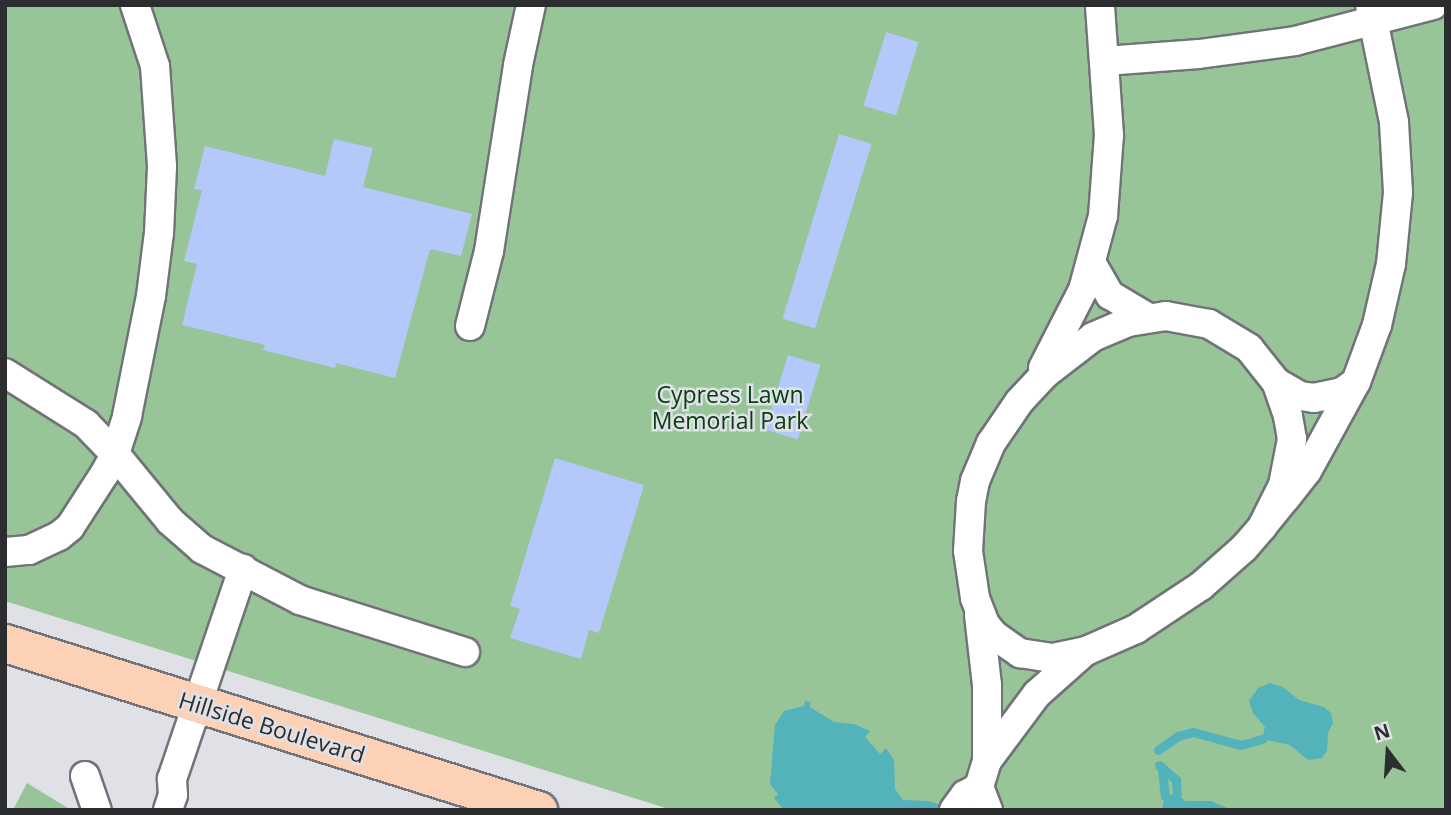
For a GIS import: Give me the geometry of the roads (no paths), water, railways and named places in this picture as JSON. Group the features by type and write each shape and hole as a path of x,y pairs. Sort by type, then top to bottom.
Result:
{"main road":[{"name":"Hillside Boulevard","path":"5,643 538,810"}],"street":[{"path":"5,552 29,550 59,536 70,527 115,454 127,416 149,305 162,201 160,98 155,66 135,5"},
{"path":"470,326 492,237 518,65 531,5"},
{"path":"976,796 986,676 968,551 971,501 975,481 991,443 1056,348 1092,264 1107,188 1105,61 1100,5"},
{"path":"1105,61 1249,48 1372,14 1433,5"},
{"path":"978,609 994,635 1020,653 1054,659 1086,651 1136,629 1181,601 1225,566 1262,527 1307,471 1356,382 1384,296 1398,192 1394,122 1372,14"},
{"path":"1092,264 1110,295 1146,317"},
{"path":"1019,402 1045,374 1093,337 1110,328 1146,317 1189,318 1231,334 1249,348 1276,382 1289,416 1292,439 1283,485 1262,527"},
{"path":"5,373 71,412 115,454 184,535 202,549 300,600 465,652"},
{"path":"1276,382 1300,397 1314,398 1342,392 1356,382"},
{"path":"168,810 173,795 172,779 243,569"},
{"path":"976,796 1037,694 1086,651"},
{"path":"85,776 97,810"}],"water":[{"path":"1270,683 1283,687 1299,700 1324,707 1331,713 1333,723 1328,733 1327,751 1322,758 1308,760 1290,745 1262,739 1265,727 1253,713 1249,701 1258,688"},
{"path":"805,701 810,702 810,707 834,722 854,724 870,731 865,737 880,754 886,748 894,760 895,789 903,800 928,801 957,810 784,810 774,798 778,794 770,784 775,725 784,711 804,706"},
{"path":"1177,793 1185,801 1211,801 1232,810 1162,810 1165,796"}],"waterway":[{"path":"1158,750 1178,736 1193,732 1241,745 1262,739"},
{"path":"1159,765 1176,780 1177,793"},
{"path":"1162,769 1165,796"}],"park label":[{"name":"Cypress Lawn Memorial Park","path":"730,407"}]}
